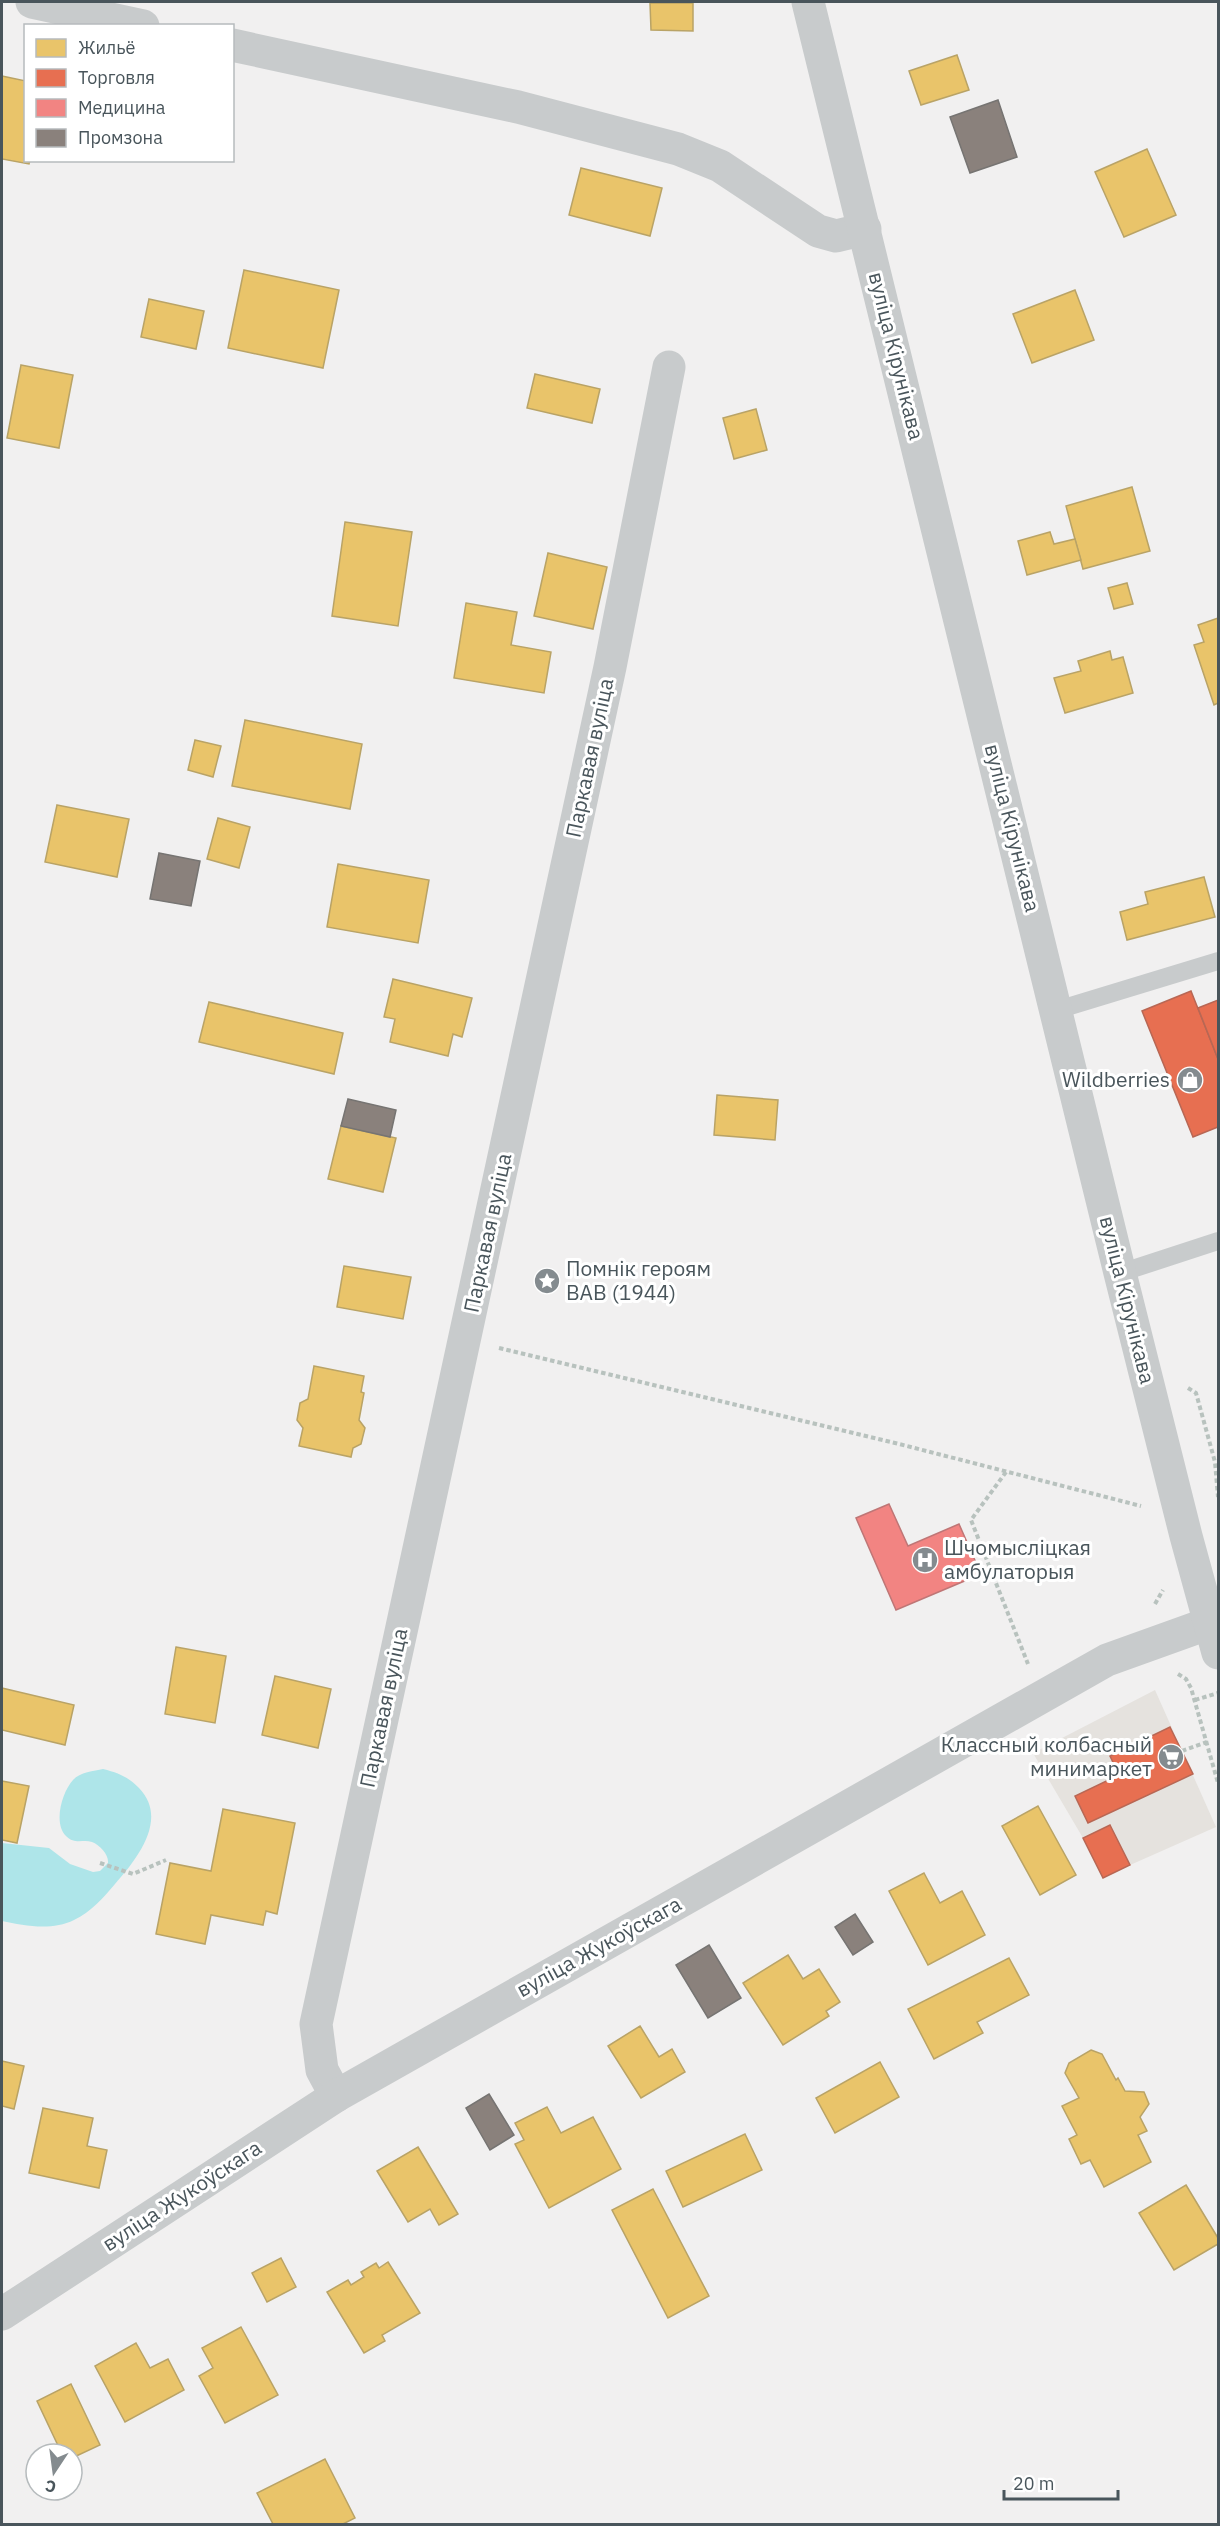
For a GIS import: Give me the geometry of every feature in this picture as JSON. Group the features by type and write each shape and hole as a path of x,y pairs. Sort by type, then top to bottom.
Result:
{"street":[{"path":"32,2 134,24"},
{"name":"вуліца Кірунікава","path":"808,2 1120,1273 1216,1632"},
{"path":"234,45 518,106 624,133 678,149 720,166 818,231 836,236 865,229"},
{"name":"Паркавая вуліца","path":"336,2096 322,2070 316,2024 610,667 669,367"},
{"name":"вуліца Жукоўскага","path":"2,2314 336,2096 1107,1660 1216,1632"}],"lane":[{"path":"1057,1010 1218,961"},
{"path":"1120,1273 1218,1241"}],"path":[{"path":"464,1340 887,1441 1152,1509"},
{"path":"1196,1393 1215,1462 1218,1497"},
{"path":"1006,1472 971,1520 1030,1670"},
{"path":"1150,1611 1165,1587"},
{"path":"1218,1693 1195,1700 1218,1783"},
{"path":"1182,1751 1207,1742"},
{"path":"100,1863 133,1874 166,1860"}],"shaded area":[{"path":"1155,1690 1216,1827 1103,1877 1033,1753"}],"water":[{"path":"103,1769 131,1781 147,1800 151,1813 150,1825 140,1851 96,1904 74,1920 57,1926 29,1926 2,1921 2,1843 49,1848 70,1864 93,1872 100,1871 108,1863 105,1854 95,1843 69,1839 60,1823 60,1808 69,1785 76,1777"}],"building: Жильё":[{"path":"650,3 693,3 693,31 651,30"},
{"path":"957,55 969,90 921,105 909,71"},
{"path":"2,76 24,81 24,162 30,162 29,164 2,159"},
{"path":"1147,149 1176,215 1124,237 1095,172"},
{"path":"581,168 662,188 650,236 569,215"},
{"path":"244,270 339,290 323,368 228,348"},
{"path":"1075,290 1094,340 1032,363 1013,314"},
{"path":"149,299 204,311 196,349 141,337"},
{"path":"21,365 73,375 59,448 7,438"},
{"path":"535,374 600,389 592,423 527,408"},
{"path":"756,409 767,450 734,459 723,418"},
{"path":"1132,487 1150,551 1083,569 1066,506"},
{"path":"345,522 412,532 398,626 332,616"},
{"path":"1050,532 1054,544 1075,539 1081,560 1027,575 1018,541"},
{"path":"548,553 607,567 593,629 534,616"},
{"path":"1127,583 1133,604 1114,609 1108,588"},
{"path":"466,603 517,612 511,645 551,652 544,693 454,678"},
{"path":"1218,618 1218,703 1214,705 1194,645 1204,642 1198,625"},
{"path":"1110,651 1112,660 1123,657 1133,693 1065,713 1054,678 1081,671 1078,661"},
{"path":"245,720 362,744 350,809 232,786"},
{"path":"195,740 221,746 213,777 188,770"},
{"path":"57,805 129,819 117,877 45,862"},
{"path":"218,818 250,827 239,868 207,859"},
{"path":"338,864 429,880 418,943 327,927"},
{"path":"1204,877 1215,917 1127,940 1120,912 1148,904 1145,892"},
{"path":"393,979 472,998 462,1037 453,1034 448,1056 390,1042 395,1019 384,1017"},
{"path":"209,1002 343,1033 334,1074 199,1042"},
{"path":"717,1095 778,1100 775,1140 714,1135"},
{"path":"341,1126 396,1138 383,1192 328,1179"},
{"path":"344,1266 411,1277 403,1319 337,1307"},
{"path":"314,1366 364,1376 361,1392 364,1393 359,1420 365,1428 361,1444 353,1448 351,1457 299,1446 303,1428 297,1420 300,1403 308,1399"},
{"path":"176,1647 226,1656 215,1723 165,1714"},
{"path":"275,1676 331,1689 318,1748 262,1735"},
{"path":"2,1688 74,1705 65,1745 2,1730"},
{"path":"2,1781 29,1786 17,1843 2,1840"},
{"path":"1038,1806 1076,1875 1040,1895 1002,1826"},
{"path":"223,1809 295,1823 277,1914 266,1911 263,1925 211,1915 205,1944 156,1934 170,1863 211,1871"},
{"path":"924,1873 940,1903 962,1891 985,1935 928,1965 889,1891"},
{"path":"788,1955 803,1979 819,1969 840,2002 826,2011 829,2016 783,2045 743,1983"},
{"path":"1009,1958 1029,1995 977,2022 983,2033 934,2059 908,2009"},
{"path":"640,2026 659,2057 672,2049 685,2072 641,2098 608,2046"},
{"path":"1091,2050 1102,2054 1116,2080 1118,2078 1125,2091 1144,2092 1149,2104 1140,2117 1147,2131 1138,2135 1151,2162 1104,2187 1090,2160 1081,2164 1069,2139 1077,2135 1062,2106 1079,2098 1065,2073 1069,2063"},
{"path":"2,2061 24,2066 14,2109 2,2106"},
{"path":"880,2062 899,2097 835,2133 816,2098"},
{"path":"547,2107 561,2133 593,2117 621,2169 549,2208 515,2144 524,2140 515,2123"},
{"path":"43,2108 93,2118 87,2146 107,2150 99,2188 29,2173"},
{"path":"745,2134 762,2170 683,2207 666,2171"},
{"path":"418,2147 458,2214 439,2225 430,2209 408,2222 377,2171"},
{"path":"1186,2185 1218,2238 1218,2244 1174,2270 1139,2213"},
{"path":"653,2189 709,2296 668,2318 612,2210"},
{"path":"281,2258 296,2287 267,2302 252,2273"},
{"path":"388,2262 420,2313 382,2335 385,2341 364,2353 327,2292 348,2280 351,2285 364,2277 361,2272 376,2263 379,2268"},
{"path":"241,2327 278,2395 225,2423 199,2376 213,2368 202,2348"},
{"path":"136,2343 150,2368 168,2359 184,2390 125,2422 95,2366"},
{"path":"71,2384 100,2445 84,2452 84,2442 56,2442 37,2401"},
{"path":"325,2459 355,2518 343,2524 273,2524 257,2493"}],"building: Торговля":[{"path":"1191,991 1218,1059 1218,1127 1193,1137 1142,1011"},
{"path":"1218,1000 1218,1059 1198,1008"},
{"path":"1170,1727 1193,1774 1088,1823 1075,1796 1119,1775 1110,1756"},
{"path":"1110,1825 1130,1865 1103,1878 1083,1838"}],"building: Медицина":[{"name":"Шчомысліцкая амбулаторыя","path":"889,1504 908,1546 959,1524 981,1574 896,1610 856,1518"}],"building: Промзона":[{"path":"998,100 1017,157 970,173 950,117"},
{"path":"159,853 200,861 191,906 150,899"},
{"path":"348,1099 396,1110 390,1137 341,1126"},
{"path":"855,1914 873,1942 853,1955 835,1927"},
{"path":"709,1945 741,1998 708,2018 676,1965"},
{"path":"489,2094 514,2135 490,2150 466,2108"}],"place":[{"name":"Wildberries","path":"1190,1080"},
{"name":"Помнік героям ВАВ (1944)","path":"547,1281"},
{"name":"Шчомысліцкая амбулаторыя","path":"925,1560"},
{"name":"Классный колбасный минимаркет","path":"1171,1757"}]}
